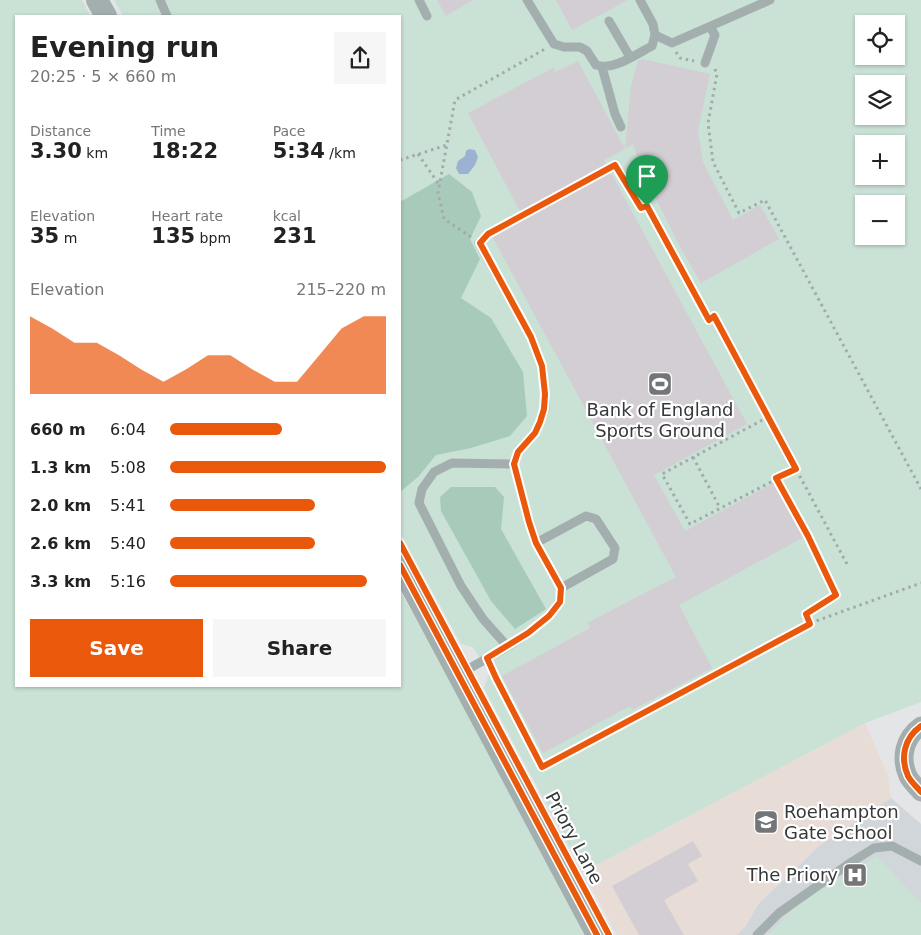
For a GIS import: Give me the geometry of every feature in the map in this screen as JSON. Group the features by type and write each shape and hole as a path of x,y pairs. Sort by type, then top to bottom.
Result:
{"street":[{"path":"97,0 105,15"},
{"name":"Priory Lane","path":"401,566 597,935"},
{"path":"921,726 905,745 903,761 909,778 921,792"}],"lane":[{"path":"160,0 167,15"},
{"path":"419,0 427,16"},
{"path":"527,0 554,44 564,47 580,47 587,52 596,65 602,67 620,63 652,46 655,35 653,24 640,0"},
{"path":"655,35 672,43 770,0"},
{"path":"609,21 630,57"},
{"path":"705,63 715,35 710,27"},
{"path":"602,67 615,114 621,127"},
{"path":"458,674 528,633 549,616 560,602 561,588 536,543 514,464 518,452 535,433 544,409 545,394 542,366 531,337 480,243"},
{"path":"507,646 483,619 461,586 419,503 422,489 434,472 452,463 514,464"},
{"path":"536,543 586,516 596,519 615,548 613,559 561,588"},
{"path":"757,935 779,913 874,848 892,846 921,861"}],"path":[{"path":"672,43 680,58 705,63 714,67 717,74 708,123 713,162 739,213 765,200 921,489"},
{"path":"554,44 455,100 438,193 444,219 480,243 488,234 615,165 641,208 647,206 709,320 714,316 848,566"},
{"path":"401,160 448,145"},
{"path":"418,154 440,186"},
{"path":"768,417 662,474 690,524 796,469"},
{"path":"693,457 720,508"},
{"path":"776,478 808,536 836,595 806,614 810,624"},
{"path":"487,658 542,767 810,624 921,582"}],"shaded area":[{"name":"Roehampton Gate School","path":"865,723 888,775 891,798 819,846 759,903 745,927 736,935 617,935 583,872"},
{"name":"The Priory","path":"891,798 921,824 921,935 736,935 745,927 759,903 819,846"}],"green space":[{"path":"0,0 82,0 90,15 15,15 15,687 401,687 401,592 584,935 0,935"},
{"name":"Bank of England Sports Ground","path":"114,0 921,0 921,702 865,723 583,872 484,688 489,674 473,647 461,644 401,534 401,15 122,15"},
{"path":"449,174 472,192 481,216 470,239 480,259 461,298 491,318 523,372 527,416 510,436 471,448 436,455 418,477 401,491 401,201"},
{"path":"451,487 495,487 504,497 501,529 546,609 515,629 491,601 441,511 440,497"},
{"path":"877,856 921,903 921,935 768,935 799,903"}],"water":[{"path":"469,149 475,150 478,157 475,165 468,174 459,174 456,168 458,161 465,156 466,151"}],"building":[{"path":"437,0 473,0 446,16"},
{"path":"556,0 628,0 572,30"},
{"path":"642,59 710,74 698,130 703,162 733,220 760,205 779,239 701,283 679,245 642,171 633,144 625,149 631,86 638,61"},
{"path":"578,61 625,149 604,160 747,424 654,475 685,531 777,481 806,536 679,605 712,668 632,710 630,706 543,753 502,676 590,628 587,623 676,577 492,236 524,219 468,113 553,68 555,72"},
{"path":"693,841 702,856 688,864 698,881 664,900 684,935 639,935 612,886"}],"cycle path":[{"path":"401,545 609,935"},
{"path":"401,567 597,935"},
{"path":"921,726 907,742 904,755 908,776 921,792"}],"place":[{"name":"Bank of England Sports Ground","path":"660,384"},
{"name":"Roehampton Gate School","path":"766,822"},
{"name":"The Priory","path":"855,875"}],"route":[{"path":"615,165 641,208 647,206 709,320 714,316 796,469 776,478 808,536 836,595 806,614 810,624 542,767 487,658 528,633 549,616 560,602 561,588 536,543 514,464 518,452 535,433 544,409 545,394 542,366 531,337 480,243 488,234 615,165"}]}
